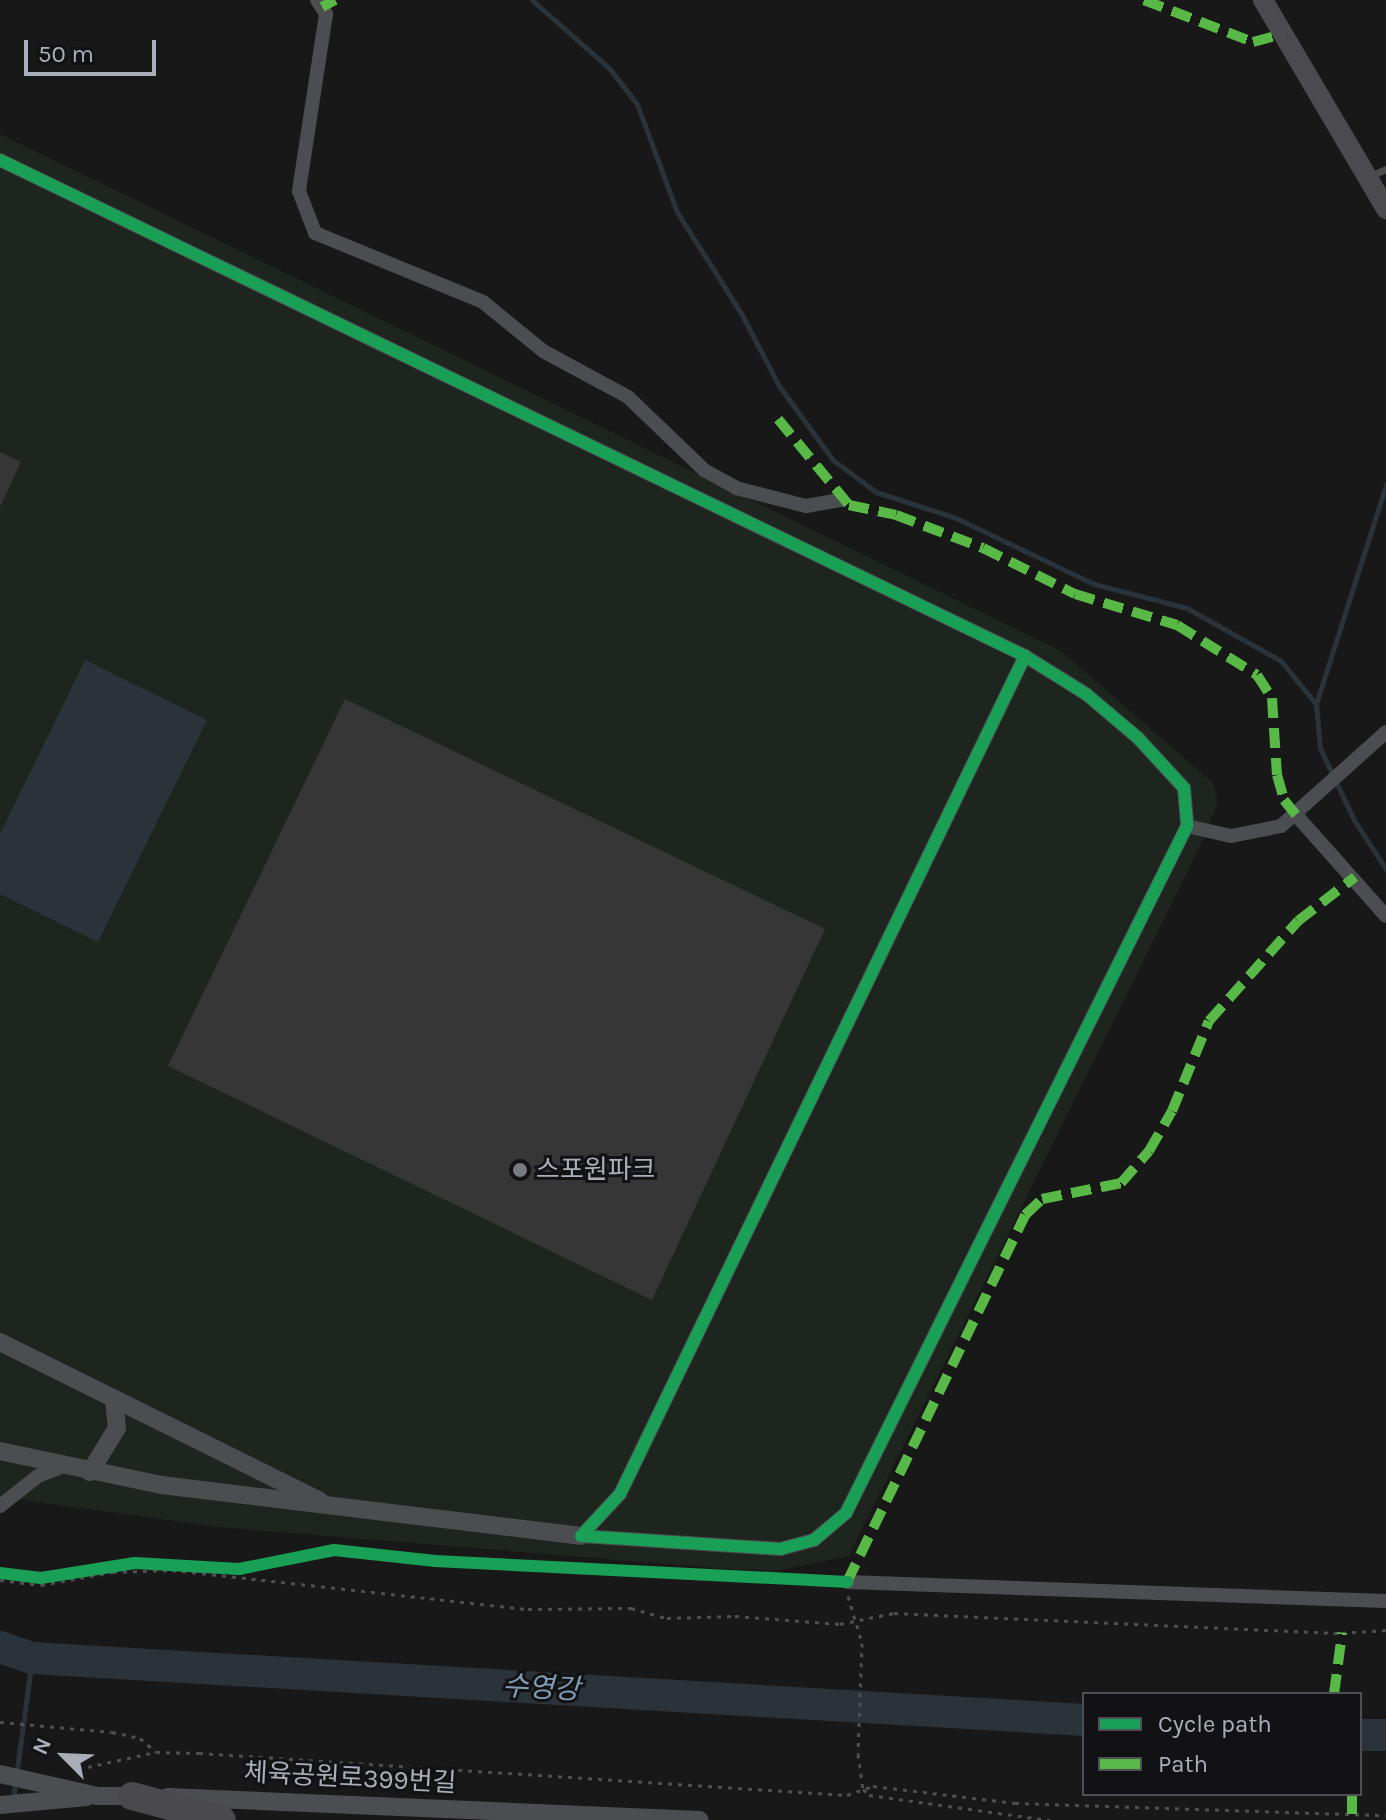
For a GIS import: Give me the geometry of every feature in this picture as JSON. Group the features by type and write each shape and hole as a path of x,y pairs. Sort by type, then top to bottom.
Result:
{"highway":[{"path":"132,1796 222,1820"}],"main road":[{"path":"1263,0 1377,173 1386,209"}],"street":[{"path":"317,0 326,14 299,191 315,233 483,302 543,351 628,397 704,470 736,488 806,506 841,500"},
{"path":"0,160 1025,656 1086,694 1138,738 1184,788 1187,826 846,1513 814,1540 781,1549 581,1536 336,1509 90,1472 0,1451"},
{"path":"581,1536 620,1494 1025,656"},
{"path":"1187,826 1231,836 1261,833 1300,811 1386,732"},
{"path":"1300,811 1386,916"},
{"path":"0,1342 336,1509"},
{"path":"90,1472 105,1455 117,1428 114,1400"},
{"path":"0,1506 38,1476 64,1466"},
{"path":"851,1582 1386,1601"},
{"name":"체육공원로399번길","path":"0,1774 98,1796 700,1820"},
{"path":"0,1805 98,1796"}],"path":[{"path":"0,1573 41,1578 135,1563 239,1569 258,1562"},
{"path":"0,1580 41,1585 113,1572 172,1570 528,1609 631,1608 667,1618 855,1623 894,1613 1342,1633 1386,1630"},
{"path":"851,1582 846,1601 862,1643 858,1754 863,1789 869,1795 1050,1820"},
{"path":"0,1722 140,1738 156,1752"},
{"path":"78,1769 156,1752 847,1795 863,1789 892,1787 1015,1803 1386,1815"}],"shaded area":[{"name":"스포원파크","path":"0,134 1061,651 1212,782 1218,802 1201,844 849,1556 774,1571 714,1568 219,1527 0,1497"},
{"path":"85,660 207,720 98,942 0,894 0,834"}],"building":[{"path":"0,452 21,462 0,507"},
{"path":"345,699 825,929 652,1300 168,1066"}],"waterway":[{"path":"532,0 610,69 637,104 677,212 742,315 779,386 833,460 876,492 956,518 1094,584 1187,608 1281,661 1316,704 1320,748 1354,820 1386,869"},
{"path":"1316,704 1386,484"},
{"name":"수영강","path":"0,1647 32,1658 1082,1720"},
{"path":"13,1799 32,1658"},
{"name":"수영강","path":"1362,1735 1386,1735"}],"marked path":[{"path":"322,7 335,0"},
{"path":"1144,0 1253,42 1282,34"},
{"path":"778,419 849,505 896,515 983,548 1075,594 1177,625 1257,675 1272,698 1277,775 1284,800 1296,815"},
{"path":"847,1582 1025,1215 1042,1199 1121,1183 1149,1151 1172,1111 1209,1021 1298,921 1355,877"},
{"path":"1334,1692 1342,1633"},
{"path":"1352,1796 1352,1814"}],"cycle path":[{"path":"0,160 1025,656 1086,694 1138,738 1184,788 1187,826 846,1513 814,1540 781,1549 581,1536 620,1494 1025,656"},
{"path":"0,1573 41,1578 135,1563 239,1569 334,1550 435,1561 847,1582"}],"place":[{"name":"스포원파크","path":"520,1170"}]}
